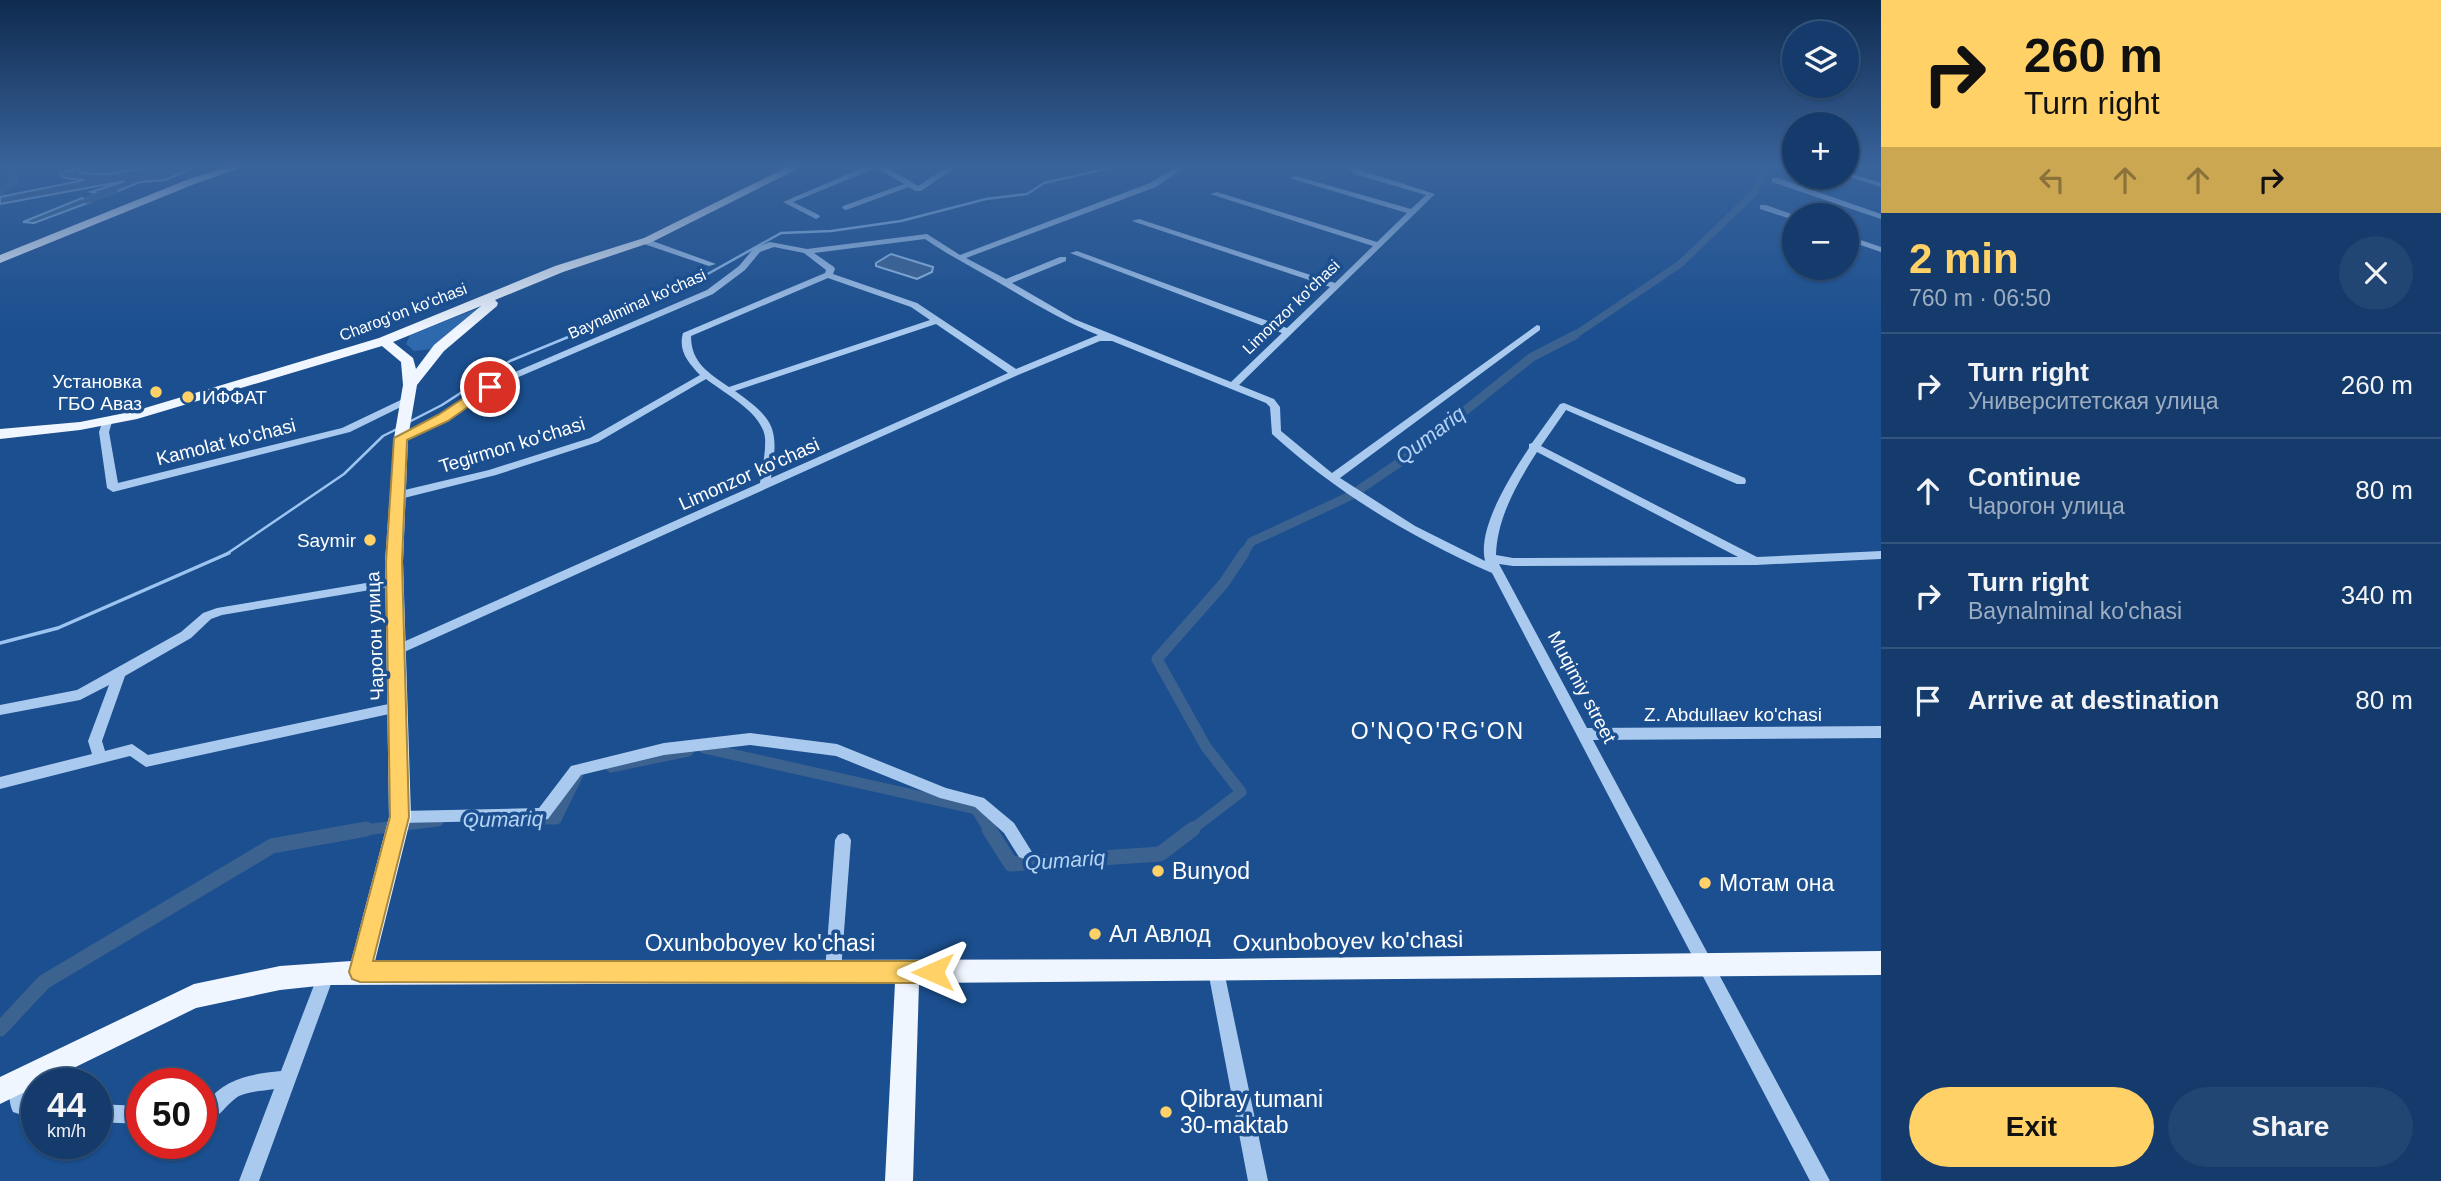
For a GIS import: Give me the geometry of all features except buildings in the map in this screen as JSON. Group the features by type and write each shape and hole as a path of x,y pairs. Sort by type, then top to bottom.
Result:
{"main road":[{"path":"0,259 96,220"},
{"name":"Charog'on ko'chasi","path":"0,433 54,430 107,422 384,341 559,269 644,241 687,220"},
{"path":"409,393 439,348 510,289"},
{"path":"384,341 408,361 409,393"},
{"name":"Чарогон улица","path":"360,972 400,817 396,496 409,393"},
{"name":"Oxunboboyev ko'chasi","path":"9,1086 194,996 280,978 327,973 1216,971 1704,963 1881,963"},
{"path":"899,1181 907,972"}],"street":[{"path":"959,258 1060,220"},
{"path":"1298,220 1379,245"},
{"name":"Limonzor ko'chasi","path":"1234,385 1403,220"},
{"path":"1136,221 1336,286"},
{"name":"Baynalminal ko'chasi","path":"404,428 443,418 475,395 504,380 710,292 742,268 757,250 773,244 807,251 927,236 959,258"},
{"path":"644,241 712,264"},
{"path":"1859,242 1881,250"},
{"path":"765,485 770,432 758,413 707,376 687,354 686,335 828,275 831,269 807,251"},
{"path":"1074,253 1287,332"},
{"path":"959,258 1071,321 1270,401 1275,407 1276,432 1347,488 1468,559 1494,565 1513,562 1756,561 1881,555"},
{"path":"1005,283 1063,259"},
{"path":"828,275 914,304 1015,373"},
{"path":"728,390 936,321"},
{"path":"1334,477 1537,328"},
{"name":"Limonzor ko'chasi","path":"397,650 1015,373 1098,338 1116,338"},
{"name":"Tegirmon ko'chasi","path":"396,496 492,473 594,440 707,376"},
{"name":"Kamolat ko'chasi","path":"107,422 104,432 113,488 346,430 409,393"},
{"path":"1494,565 1489,547 1504,507 1533,446 1563,406 1741,481"},
{"path":"1533,446 1756,561"},
{"name":"Muqimiy street","path":"1494,565 1820,1181"},
{"path":"0,710 80,695 119,675 220,611 396,582"},
{"path":"102,758 95,741 119,675"},
{"path":"0,783 132,750 146,761 398,707"},
{"name":"Z. Abdullaev ko'chasi","path":"1585,734 1881,732"},
{"path":"400,817 543,814 567,777 576,770 664,749 750,739 837,750 945,794 979,802 1009,828 1024,852"},
{"path":"833,971 844,840"},
{"path":"1216,971 1258,1181"},
{"path":"249,1181 327,973"},
{"path":"217,1102 222,1094 244,1084 288,1079"},
{"path":"9,1086 21,1107"}],"shaded area":[{"path":"28,220 42,220 34,223 23,222"},
{"path":"891,254 933,267 932,272 917,279 876,266 876,263"},
{"path":"479,308 431,349 414,351 406,344 410,335"}],"waterway":[{"path":"407,423 442,405 510,361 670,295 781,233 831,231 904,220"},
{"name":"Qumariq","path":"1575,335 1680,264 1726,220"},
{"name":"Qumariq","path":"1243,555 1251,542 1350,496 1406,458 1532,357 1575,335"},
{"path":"226,554 344,474 383,436 397,429"},
{"name":"Qumariq","path":"1190,831 1241,792 1206,747 1157,659 1224,583 1244,553"},
{"path":"0,643 58,628 226,554"},
{"name":"Qumariq","path":"704,748 976,809 990,831"},
{"name":"Qumariq","path":"611,767 688,751"},
{"name":"Qumariq","path":"534,819 556,819 578,774"},
{"name":"Qumariq","path":"356,831 438,821"},
{"name":"Qumariq","path":"0,1029 44,982 272,846 366,829"},
{"name":"Qumariq","path":"989,829 1011,864 1160,854 1193,829"}],"place":[{"name":"Установка ГБО Аваз","path":"156,392"},
{"name":"ИФФАТ","path":"188,397"},
{"name":"Saymir","path":"370,540"},
{"name":"Bunyod","path":"1158,871"},
{"name":"Мотам она","path":"1705,883"},
{"name":"Ал Авлод","path":"1095,934"},
{"name":"Qibray tumani 30-maktab","path":"1166,1112"}],"district":[{"name":"O'NQO'RG'ON","path":"1438,731"}],"route":[{"path":"490,387 443,418 401,438 394,562 400,817 360,972 933,972"}]}
